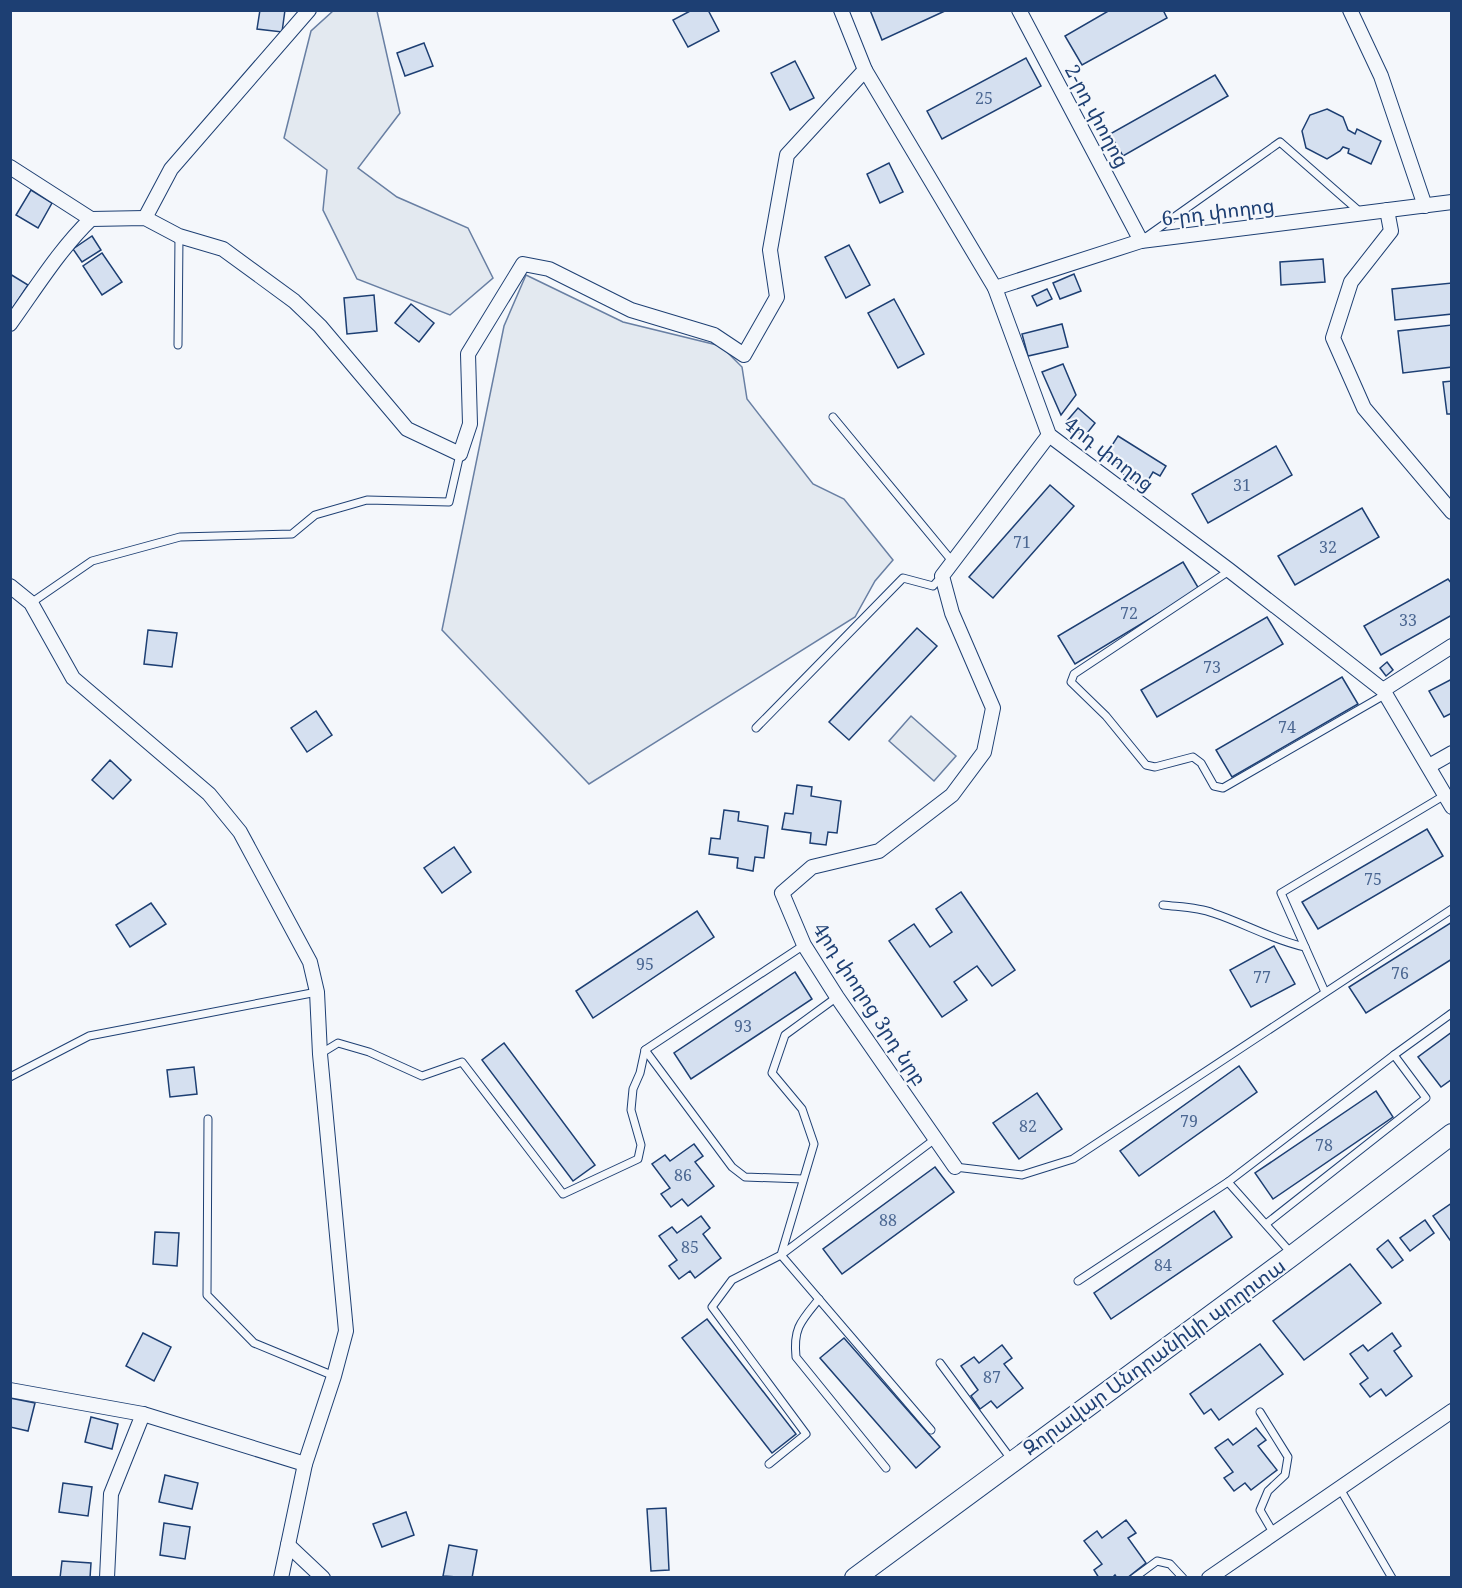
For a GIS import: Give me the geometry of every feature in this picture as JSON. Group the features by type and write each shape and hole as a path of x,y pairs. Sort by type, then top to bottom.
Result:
{"main road":[{"name":"Զորավար Անդրանիկի պողոտա","path":"855,1578 1452,1134"}],"street":[{"path":"145,218 171,169 309,10"},
{"name":"4րդ փողոց","path":"842,10 865,70 995,288 1049,435 1229,570 1384,692 1448,801"},
{"name":"2-րդ փողոց","path":"1019,10 1141,241"},
{"path":"1350,10 1382,75 1425,206"},
{"path":"10,167 91,219 145,218 179,236 223,249 294,301 320,326 407,429 460,454 471,424 468,354 523,264 549,269 631,310 714,335 744,354 777,297 770,250 787,154 865,70"},
{"name":"6-րդ փողոց","path":"995,288 1141,241 1452,202"},
{"path":"1388,210 1391,231 1351,282 1333,338 1364,408 1452,512"},
{"path":"10,324 54,261 91,219"},
{"path":"942,576 1049,435"},
{"name":"4րդ փողոց 3րդ նրբ","path":"942,576 952,613 993,708 984,752 952,795 879,851 812,867 782,893 804,945 837,997 955,1167"},
{"path":"10,586 31,603 73,678 209,794 240,832 310,962 317,992 320,1054 346,1331 305,1464 281,1578"},
{"path":"1384,692 1452,646"},
{"path":"1429,766 1452,753"},
{"path":"10,1390 143,1414 305,1464"},
{"path":"1209,1578 1452,1411"},
{"path":"107,1578 111,1494 143,1414"},
{"path":"288,1545 323,1578"}],"lane":[{"path":"1141,241 1280,142 1362,213"},
{"path":"178,345 179,236"},
{"path":"833,417 952,561"},
{"path":"31,603 92,561 180,537 292,534 315,515 367,500 449,502 460,454"},
{"path":"1229,570 1074,674 1071,682 1106,716 1146,765 1155,767 1193,757 1201,763 1214,786 1223,788 1384,692"},
{"path":"756,728 903,578 933,586 942,576"},
{"path":"1325,992 1281,894 1448,801"},
{"path":"1163,905 1211,912 1287,943 1305,947"},
{"path":"955,1167 1022,1175 1073,1159 1452,909"},
{"path":"320,1054 338,1043 369,1052 422,1076 462,1062 563,1194 638,1159 641,1145 631,1110 633,1089 640,1073 645,1050 804,945"},
{"path":"10,1077 89,1036 317,992"},
{"path":"781,1255 814,1144 802,1109 772,1073 785,1035 837,997"},
{"path":"1078,1281 1228,1182 1452,1013"},
{"path":"645,1050 732,1167 745,1177 803,1179"},
{"path":"1266,1224 1426,1098 1394,1055"},
{"path":"208,1119 207,1295 254,1343 334,1376"},
{"path":"769,1464 806,1434 712,1307 732,1280 781,1255 935,1139"},
{"path":"1228,1182 1293,1254"},
{"path":"781,1255 931,1430"},
{"path":"819,1299 798,1325 794,1339 796,1357 886,1468"},
{"path":"940,1364 1012,1461"},
{"path":"1260,1412 1288,1457 1285,1475 1268,1491 1260,1510 1274,1534"},
{"path":"1339,1487 1392,1578"},
{"path":"1134,1578 1157,1561 1170,1564 1184,1578"}],"shaded area":[{"path":"333,11 377,11 400,113 358,168 397,197 468,228 493,278 450,315 357,279 323,210 327,170 284,138 311,31"},
{"path":"526,275 623,322 721,346 742,367 747,399 813,484 844,499 893,560 875,581 855,617 589,784 442,630 504,326"},
{"path":"911,716 956,756 934,781 889,741"}],"building":[{"path":"260,10 285,10 282,32 257,29"},
{"path":"692,10 708,10 719,31 688,47 673,20"},
{"path":"870,10 947,10 882,40"},
{"path":"1110,10 1163,10 1167,18 1082,65 1065,36"},
{"path":"424,43 433,66 405,76 397,53"},
{"path":"1026,58 1041,86 942,139 927,111"},
{"path":"795,61 814,98 790,110 771,73"},
{"path":"1215,75 1228,96 1123,156 1110,134"},
{"path":"1327,109 1343,117 1348,130 1355,134 1357,129 1381,141 1371,164 1348,153 1349,149 1343,147 1327,159 1306,148 1302,131 1310,115"},
{"path":"889,163 903,192 880,203 867,174"},
{"path":"31,190 52,203 38,228 16,215"},
{"path":"92,236 101,250 82,262 73,249"},
{"path":"849,245 870,285 846,298 825,257"},
{"path":"102,253 122,282 102,295 83,266"},
{"path":"1323,259 1325,282 1281,285 1280,262"},
{"path":"10,274 28,285 10,312"},
{"path":"1074,274 1081,291 1060,299 1053,283"},
{"path":"1452,283 1452,314 1395,320 1392,289"},
{"path":"1047,289 1052,299 1037,306 1032,296"},
{"path":"374,295 377,331 347,334 344,298"},
{"path":"894,299 924,354 898,368 868,313"},
{"path":"411,304 434,323 419,342 395,323"},
{"path":"1062,324 1068,347 1028,356 1022,334"},
{"path":"1452,325 1452,367 1403,373 1398,331"},
{"path":"1063,364 1076,395 1061,415 1042,372"},
{"path":"1452,381 1452,414 1447,414 1443,382"},
{"path":"1078,408 1095,423 1084,437 1066,422"},
{"path":"1118,436 1166,466 1160,476 1153,472 1144,487 1120,472 1123,467 1105,456"},
{"path":"1276,446 1292,475 1208,523 1192,494"},
{"path":"1050,485 1074,506 993,598 969,577"},
{"path":"1362,508 1379,537 1295,585 1278,556"},
{"path":"1183,562 1199,589 1075,664 1058,636"},
{"path":"1448,579 1452,584 1452,615 1381,655 1364,626"},
{"path":"1267,617 1283,644 1157,717 1141,690"},
{"path":"917,628 937,646 849,740 829,722"},
{"path":"148,630 177,633 172,667 144,664"},
{"path":"1387,662 1393,670 1386,676 1380,668"},
{"path":"1342,677 1358,704 1232,777 1216,750"},
{"path":"1452,679 1452,713 1444,717 1429,691"},
{"path":"316,711 332,735 307,752 291,728"},
{"path":"110,760 131,780 113,799 92,780"},
{"path":"797,785 812,787 811,796 841,801 837,833 828,832 826,845 810,843 811,833 782,829 785,813 793,814"},
{"path":"724,810 739,812 738,821 768,826 764,858 755,857 753,871 737,868 738,858 709,854 711,838 720,839"},
{"path":"1427,829 1443,856 1318,929 1302,902"},
{"path":"454,847 471,872 442,893 424,868"},
{"path":"961,892 1015,970 992,986 977,966 954,982 967,1000 942,1017 889,941 914,924 930,947 952,932 936,909"},
{"path":"151,903 166,924 130,947 116,925"},
{"path":"697,911 714,937 593,1018 576,991"},
{"path":"1452,922 1452,959 1366,1013 1349,987"},
{"path":"1274,946 1295,984 1251,1007 1230,970"},
{"path":"795,972 812,999 691,1079 674,1053"},
{"path":"1452,1032 1452,1079 1441,1087 1418,1057"},
{"path":"504,1043 595,1165 573,1181 482,1060"},
{"path":"1239,1066 1257,1092 1139,1176 1120,1151"},
{"path":"194,1067 197,1094 170,1097 167,1070"},
{"path":"1376,1091 1393,1117 1273,1199 1255,1173"},
{"path":"1037,1093 1062,1129 1019,1159 993,1123"},
{"path":"694,1144 703,1156 695,1162 714,1186 688,1206 682,1199 671,1207 661,1194 670,1188 652,1164 665,1155 670,1161"},
{"path":"935,1167 954,1192 842,1274 823,1249"},
{"path":"1452,1203 1452,1243 1433,1216"},
{"path":"1214,1211 1232,1237 1111,1319 1094,1293"},
{"path":"701,1216 710,1228 703,1234 721,1258 695,1278 690,1271 679,1279 669,1266 677,1260 659,1236 672,1227 677,1233"},
{"path":"1425,1220 1434,1233 1410,1251 1400,1238"},
{"path":"155,1232 179,1233 177,1266 153,1264"},
{"path":"1388,1240 1403,1260 1392,1268 1377,1249"},
{"path":"1350,1264 1381,1303 1304,1360 1273,1321"},
{"path":"707,1319 796,1434 772,1453 682,1338"},
{"path":"143,1333 171,1347 154,1381 126,1366"},
{"path":"1392,1333 1401,1346 1394,1351 1412,1376 1386,1396 1381,1389 1370,1397 1360,1384 1368,1378 1350,1354 1363,1345 1368,1351"},
{"path":"844,1338 940,1447 916,1468 820,1358"},
{"path":"1260,1344 1283,1374 1219,1420 1211,1409 1204,1414 1190,1394"},
{"path":"1002,1345 1012,1358 1004,1364 1023,1388 997,1408 991,1401 980,1409 971,1396 978,1390 961,1366 974,1357 979,1363"},
{"path":"10,1398 35,1403 28,1431 10,1427"},
{"path":"91,1417 118,1424 112,1449 85,1442"},
{"path":"1256,1428 1266,1440 1258,1446 1277,1470 1251,1490 1245,1483 1234,1491 1224,1478 1233,1472 1215,1448 1228,1439 1233,1445"},
{"path":"165,1475 198,1483 192,1509 159,1502"},
{"path":"63,1483 92,1487 88,1516 59,1512"},
{"path":"666,1508 669,1570 651,1571 647,1509"},
{"path":"406,1512 414,1535 382,1547 373,1524"},
{"path":"1126,1520 1136,1533 1128,1538 1146,1563 1127,1578 1117,1578 1115,1575 1112,1578 1099,1578 1094,1570 1102,1564 1084,1541 1097,1531 1102,1538"},
{"path":"164,1523 190,1527 185,1559 160,1555"},
{"path":"449,1545 477,1550 472,1578 443,1576"},
{"path":"62,1561 91,1563 90,1578 60,1578"}]}
